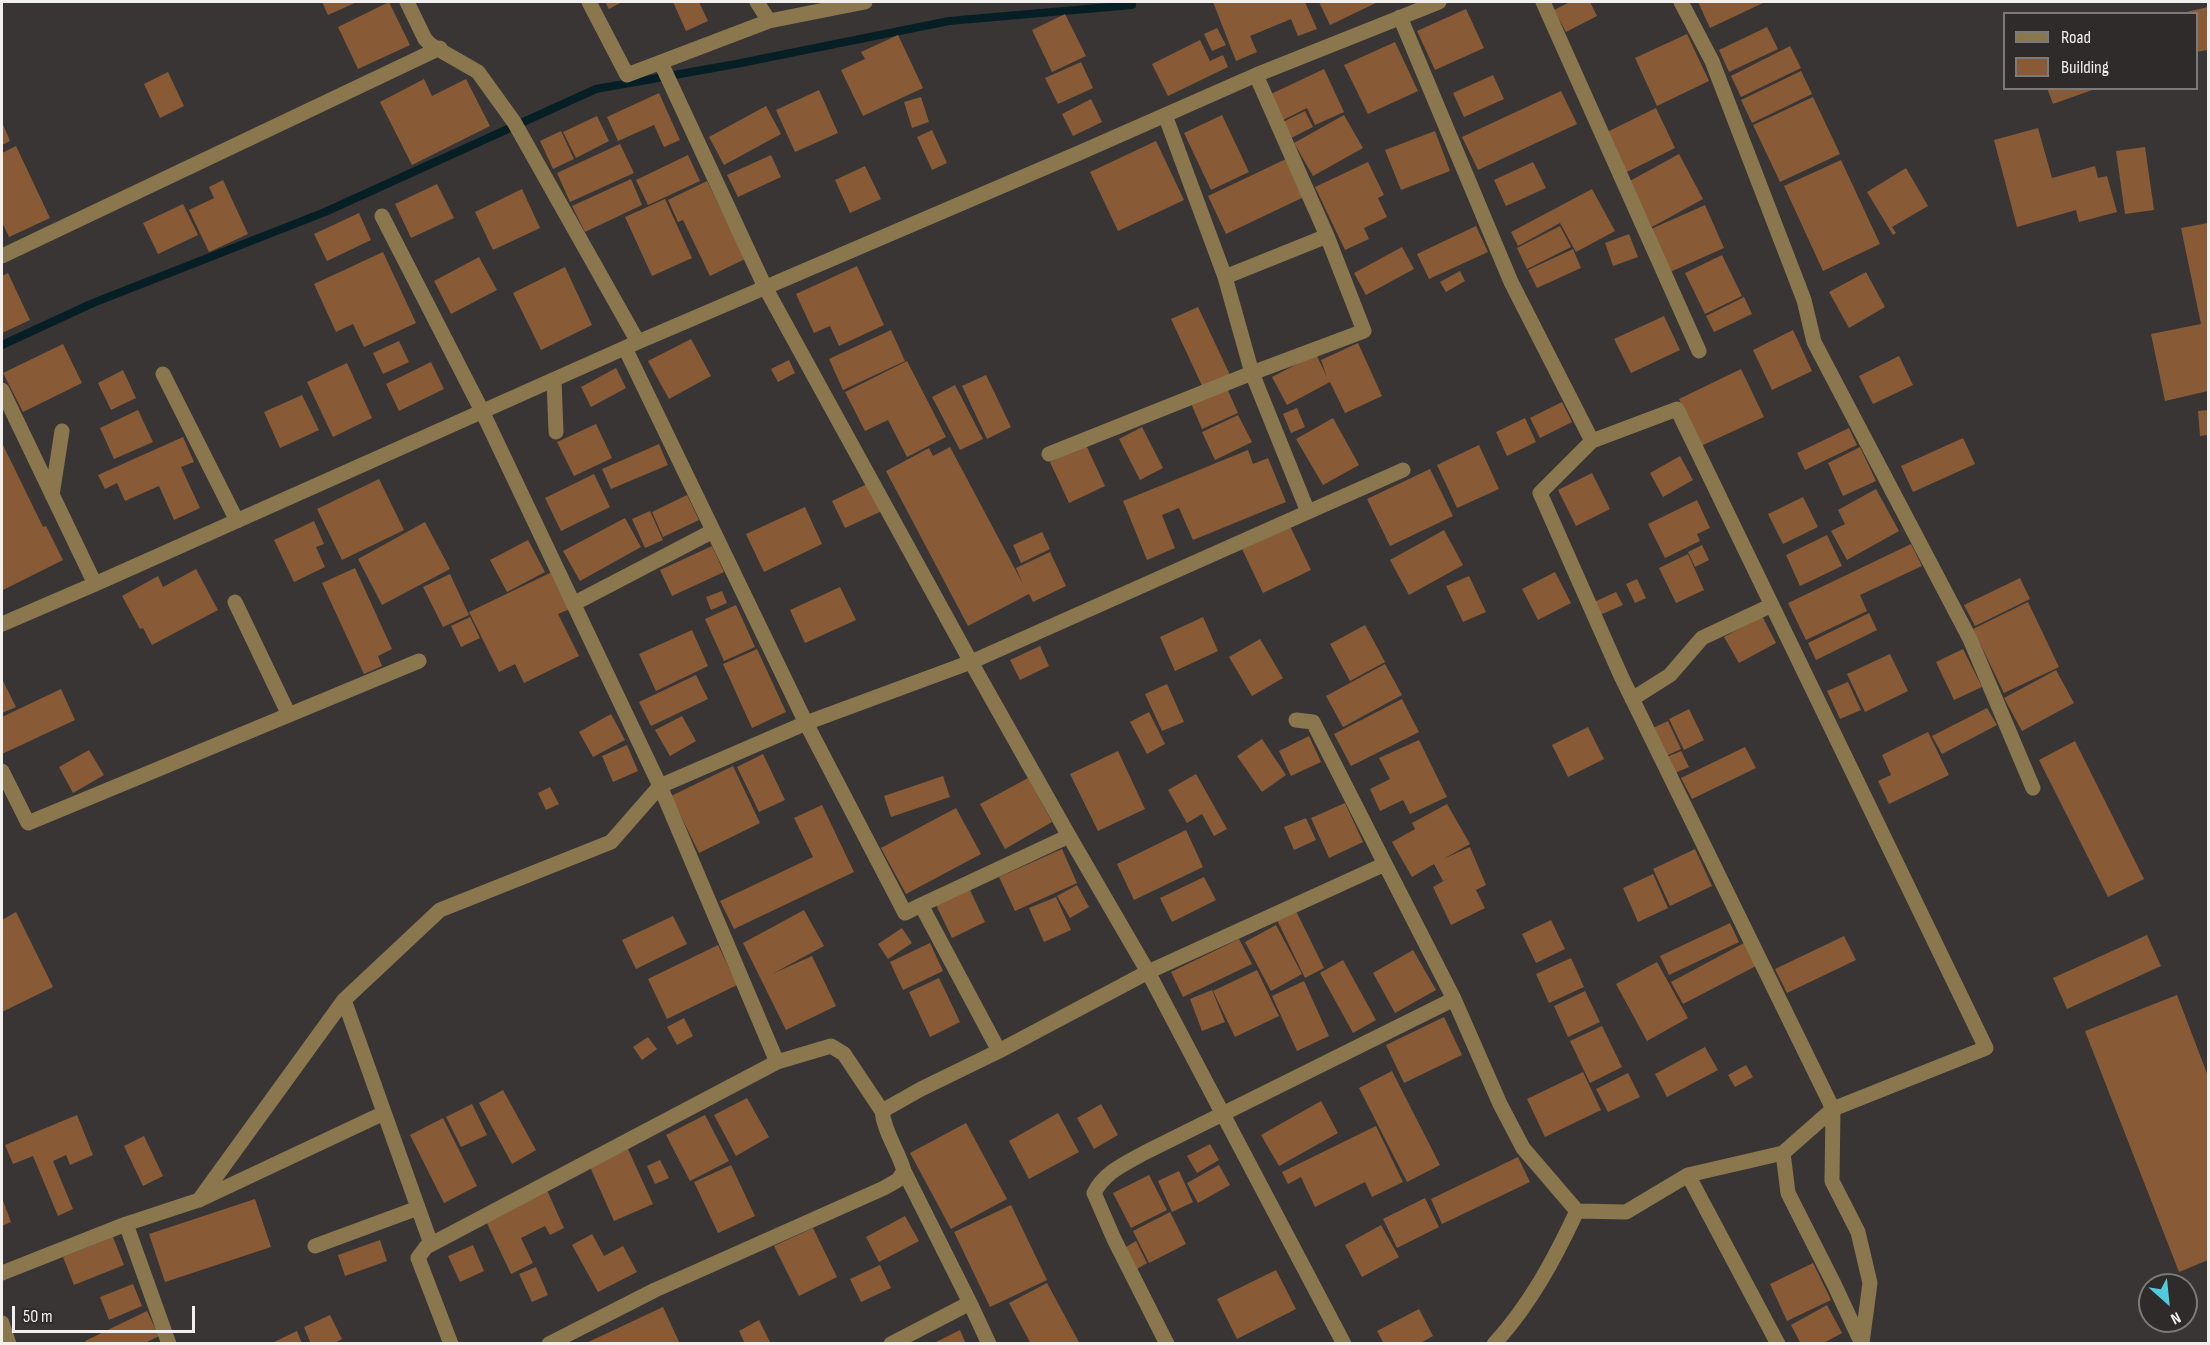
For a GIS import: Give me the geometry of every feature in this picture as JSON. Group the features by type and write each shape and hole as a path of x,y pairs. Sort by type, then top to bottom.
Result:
{"street":[{"path":"407,2 425,39 431,45 440,48 478,72 518,129 631,345 713,531 806,723 905,914 1069,836"},
{"path":"590,2 627,75 662,64 769,21 865,2"},
{"path":"758,2 769,21"},
{"path":"2,624 631,345 1256,75 1439,2"},
{"path":"1543,2 1699,351"},
{"path":"1681,2 1712,61 1804,300 1814,342 1970,639 2032,788"},
{"path":"1400,17 1511,282 1592,441"},
{"path":"2,256 440,48"},
{"path":"662,64 765,287 971,662 1191,1050 1222,1115 1344,1344"},
{"path":"1049,454 1364,331 1327,236 1256,75"},
{"path":"1165,115 1225,277 1252,373 1308,512"},
{"path":"382,216 482,411 660,786 777,1062"},
{"path":"1225,277 1327,236"},
{"path":"163,374 237,521"},
{"path":"554,380 556,432"},
{"path":"2,390 95,584"},
{"path":"1296,720 1313,722 1454,999 1500,1104 1523,1148 1577,1211 1626,1212 1688,1175 1783,1153 1833,1109 1986,1048 1677,409 1592,441 1540,493 1632,699 1833,1109 1832,1180 1858,1232 1870,1283 1862,1343"},
{"path":"52,495 62,431"},
{"path":"199,1200 344,1000 440,910 611,842 660,786 806,723 971,662 1404,470"},
{"path":"573,604 713,531"},
{"path":"235,602 289,715"},
{"path":"1632,699 1670,675 1702,638 1772,605"},
{"path":"2,771 28,824 419,661"},
{"path":"882,1111 1148,972 1385,864"},
{"path":"921,905 999,1051"},
{"path":"1167,1344 1114,1239 1094,1193 1100,1181 1113,1170 1454,999"},
{"path":"344,1000 431,1244"},
{"path":"451,1344 418,1258 426,1247 777,1062 831,1046 844,1054 882,1111 883,1124 900,1156 904,1171 989,1344"},
{"path":"2,1274 126,1224 199,1200 384,1113"},
{"path":"1783,1153 1788,1193 1862,1343"},
{"path":"549,1344 655,1290 884,1188 898,1180 904,1171"},
{"path":"1688,1175 1778,1344"},
{"path":"315,1246 418,1208"},
{"path":"1494,1344 1511,1325 1552,1264 1577,1211"},
{"path":"126,1224 169,1344"},
{"path":"891,1344 970,1303"},
{"path":"2,1323 9,1344"}],"building":[{"path":"322,2 357,2 328,15"},
{"path":"389,2 410,45 358,69 338,27"},
{"path":"605,2 622,2 609,9"},
{"path":"673,2 699,2 708,21 686,31"},
{"path":"1213,2 1305,2 1317,29 1298,36 1291,19 1250,36 1257,52 1236,61"},
{"path":"1319,2 1378,2 1330,25"},
{"path":"1570,2 1590,2 1597,16 1566,32 1554,10"},
{"path":"1698,2 1765,2 1710,28"},
{"path":"2208,7 2208,50 2198,52 2198,12 2186,12"},
{"path":"1466,9 1484,48 1435,70 1417,31"},
{"path":"1065,14 1086,56 1052,72 1032,30"},
{"path":"1767,27 1778,49 1729,72 1719,50"},
{"path":"1217,28 1226,45 1212,51 1204,34"},
{"path":"1687,34 1709,81 1657,106 1635,58"},
{"path":"898,35 923,88 863,116 841,70 865,59 861,52"},
{"path":"1200,40 1210,61 1223,55 1228,67 1168,96 1152,64"},
{"path":"1395,42 1418,91 1368,114 1344,65"},
{"path":"1790,46 1801,68 1741,97 1731,76"},
{"path":"1081,62 1093,88 1058,104 1045,78"},
{"path":"1324,69 1344,112 1315,125 1307,108 1283,120 1271,94"},
{"path":"1801,71 1812,94 1752,123 1741,100"},
{"path":"168,72 184,106 160,118 144,84"},
{"path":"1493,75 1504,99 1464,117 1453,93"},
{"path":"424,79 432,96 466,79 490,126 412,165 380,102"},
{"path":"819,90 838,133 795,152 776,110"},
{"path":"2048,90 2092,90 2053,104"},
{"path":"1561,91 1577,124 1478,170 1462,137"},
{"path":"659,93 680,140 664,147 654,125 618,141 607,117"},
{"path":"921,97 929,122 912,128 904,102"},
{"path":"1813,97 1840,154 1780,182 1753,125"},
{"path":"1091,99 1102,122 1073,136 1062,114"},
{"path":"766,106 781,134 724,165 709,137"},
{"path":"1656,108 1675,148 1625,173 1605,133"},
{"path":"1305,111 1313,127 1291,138 1283,122"},
{"path":"1222,115 1249,172 1211,190 1184,133"},
{"path":"1344,115 1363,148 1313,176 1294,143"},
{"path":"597,116 609,141 576,158 563,132"},
{"path":"2,122 10,141 2,145"},
{"path":"2038,128 2052,178 2095,166 2098,178 2107,176 2117,212 2079,222 2076,210 2017,227 1994,140"},
{"path":"932,130 947,163 932,170 917,137"},
{"path":"561,131 574,159 553,169 540,141"},
{"path":"1435,131 1450,171 1401,190 1385,150"},
{"path":"1156,141 1184,200 1118,231 1090,172"},
{"path":"620,144 634,173 570,202 557,173"},
{"path":"16,146 50,218 9,237 2,222 2,153"},
{"path":"2145,147 2154,210 2125,214 2116,151"},
{"path":"1679,154 1703,199 1652,227 1628,182"},
{"path":"688,155 700,181 648,205 636,180"},
{"path":"771,155 781,177 738,197 727,175"},
{"path":"1286,159 1304,197 1226,234 1208,196"},
{"path":"1841,160 1880,244 1823,271 1784,186"},
{"path":"1368,162 1384,195 1378,198 1387,217 1364,228 1369,239 1345,250 1315,187"},
{"path":"1533,162 1546,188 1506,206 1494,180"},
{"path":"865,166 881,199 850,213 835,180"},
{"path":"1906,168 1928,206 1892,227 1896,233 1893,235 1867,192"},
{"path":"631,179 642,205 585,232 572,206"},
{"path":"223,180 248,234 209,252 189,210 214,198 209,187"},
{"path":"707,181 745,259 710,276 683,220 678,222 668,200"},
{"path":"437,184 454,218 411,238 395,204"},
{"path":"522,189 540,228 493,250 475,212"},
{"path":"1592,189 1615,231 1576,252 1560,223 1518,246 1511,232"},
{"path":"665,199 692,258 652,276 625,217"},
{"path":"183,204 198,235 158,254 143,223"},
{"path":"1705,205 1724,248 1670,272 1651,229"},
{"path":"359,213 371,240 327,261 314,234"},
{"path":"2208,223 2208,391 2165,401 2151,334 2201,324 2181,228"},
{"path":"1476,226 1488,252 1429,279 1417,254"},
{"path":"1560,226 1571,247 1527,269 1517,248"},
{"path":"1629,234 1638,257 1613,266 1605,243"},
{"path":"1402,247 1414,269 1366,295 1354,273"},
{"path":"1573,249 1581,268 1537,288 1528,270"},
{"path":"383,252 416,323 364,347 353,324 336,332 314,284"},
{"path":"1722,255 1742,296 1705,314 1685,273"},
{"path":"479,257 497,290 451,314 434,281"},
{"path":"857,266 884,325 839,346 830,326 814,333 796,294"},
{"path":"565,267 592,325 541,350 513,293"},
{"path":"1460,271 1465,281 1446,292 1440,282"},
{"path":"1866,272 1885,307 1849,328 1829,292"},
{"path":"8,273 30,320 2,333 2,276"},
{"path":"1744,297 1752,314 1714,332 1706,316"},
{"path":"1198,307 1231,377 1204,390 1171,319"},
{"path":"1664,316 1680,350 1631,373 1614,339"},
{"path":"891,330 905,361 843,390 829,359"},
{"path":"1793,330 1812,371 1772,390 1753,350"},
{"path":"691,339 711,376 669,399 648,361"},
{"path":"399,341 409,362 383,374 373,353"},
{"path":"1358,343 1382,396 1345,413 1330,382 1287,405 1272,377 1316,354 1327,377 1321,360"},
{"path":"63,344 82,383 23,412 3,373"},
{"path":"1899,356 1913,385 1873,404 1859,376"},
{"path":"789,360 795,373 778,382 771,369"},
{"path":"907,361 946,437 907,457 888,420 865,431 845,392"},
{"path":"431,362 444,389 399,411 386,384"},
{"path":"347,363 372,418 333,437 307,382"},
{"path":"616,368 626,388 591,407 581,387"},
{"path":"1741,369 1764,417 1701,446 1679,399"},
{"path":"123,370 136,398 111,410 98,383"},
{"path":"986,375 1011,427 987,439 962,386"},
{"path":"955,385 983,439 960,450 932,397"},
{"path":"1226,386 1238,413 1202,429 1190,401"},
{"path":"302,395 319,430 280,448 264,412"},
{"path":"1562,402 1572,422 1540,438 1530,418"},
{"path":"1297,408 1305,427 1291,433 1283,414"},
{"path":"138,410 153,442 114,459 100,428"},
{"path":"2208,410 2208,435 2200,436 2198,411"},
{"path":"1238,415 1252,442 1215,460 1202,432"},
{"path":"1333,418 1359,465 1323,485 1296,439"},
{"path":"1525,418 1536,442 1507,456 1496,432"},
{"path":"596,424 612,458 574,476 557,442"},
{"path":"1142,427 1163,468 1140,480 1119,439"},
{"path":"1849,428 1857,445 1805,470 1797,453"},
{"path":"183,437 194,462 181,467 200,508 174,520 159,486 125,501 117,483 105,489 98,475"},
{"path":"1963,438 1975,464 1913,492 1901,466"},
{"path":"2,443 43,527 46,526 63,560 3,590"},
{"path":"659,444 668,465 611,489 602,469"},
{"path":"1086,445 1105,486 1069,503 1050,462"},
{"path":"1479,445 1499,489 1457,508 1437,465"},
{"path":"950,447 1023,584 1016,568 1050,552 1066,586 1033,602 1029,594 968,626 886,471 929,448 933,456"},
{"path":"1860,447 1876,481 1843,496 1828,463"},
{"path":"1248,450 1253,464 1268,458 1286,502 1193,540 1179,508 1162,515 1175,548 1147,560 1123,501"},
{"path":"1680,456 1693,480 1663,497 1650,473"},
{"path":"1430,469 1453,516 1390,546 1367,499"},
{"path":"1592,473 1610,509 1576,526 1558,490"},
{"path":"594,474 610,507 561,531 545,498"},
{"path":"379,479 404,530 342,560 317,509"},
{"path":"869,483 882,511 845,528 832,501"},
{"path":"1876,489 1899,531 1847,560 1831,531 1845,524 1838,510"},
{"path":"687,495 699,520 663,537 652,512"},
{"path":"1803,497 1818,527 1783,544 1768,514"},
{"path":"1697,500 1710,528 1697,534 1700,541 1665,558 1648,524"},
{"path":"805,507 822,544 764,572 746,534"},
{"path":"650,511 663,540 645,548 632,519"},
{"path":"625,518 641,547 580,581 563,551"},
{"path":"314,521 324,544 316,547 325,567 294,582 274,540"},
{"path":"425,522 450,569 382,605 358,559"},
{"path":"1290,526 1311,570 1263,593 1242,549"},
{"path":"1444,530 1463,565 1409,595 1390,560"},
{"path":"1042,532 1050,549 1021,563 1013,545"},
{"path":"1827,535 1842,566 1800,586 1786,555"},
{"path":"528,540 545,572 507,592 490,560"},
{"path":"1911,544 1922,566 1860,595 1867,611 1806,640 1788,603"},
{"path":"1702,545 1709,560 1695,567 1688,552"},
{"path":"712,546 724,572 672,596 660,570"},
{"path":"1688,554 1704,590 1676,603 1659,568"},
{"path":"355,568 392,649 378,656 382,666 364,674 322,583"},
{"path":"196,569 218,610 152,645 143,628 140,629 122,596 158,576 163,587"},
{"path":"552,572 570,609 558,614 579,656 524,683 515,664 499,672 469,612"},
{"path":"1555,572 1571,603 1538,620 1522,589"},
{"path":"450,574 469,615 443,627 423,587"},
{"path":"1469,576 1486,612 1463,622 1446,586"},
{"path":"2020,578 2030,599 1975,626 1964,605"},
{"path":"1637,579 1646,598 1635,603 1626,584"},
{"path":"840,587 856,620 805,643 790,610"},
{"path":"722,591 727,603 711,610 706,597"},
{"path":"1616,592 1623,605 1600,615 1594,602"},
{"path":"2028,602 2059,667 2004,693 1973,629"},
{"path":"736,605 755,647 724,661 705,619"},
{"path":"1869,613 1877,630 1816,660 1808,643"},
{"path":"1762,616 1776,643 1739,663 1724,637"},
{"path":"470,617 480,638 461,647 451,626"},
{"path":"1203,617 1218,651 1175,671 1160,637"},
{"path":"1365,625 1385,662 1350,681 1330,644"},
{"path":"692,630 708,666 656,691 639,654"},
{"path":"1260,639 1283,678 1252,696 1229,657"},
{"path":"1040,646 1049,666 1020,680 1010,660"},
{"path":"757,649 786,712 752,728 723,664"},
{"path":"1963,649 1982,687 1954,700 1936,662"},
{"path":"1890,654 1908,691 1865,712 1847,674"},
{"path":"1385,664 1402,695 1343,727 1326,696"},
{"path":"2056,670 2074,703 2022,731 2004,698"},
{"path":"696,675 708,699 651,726 639,702"},
{"path":"2,679 16,707 2,713"},
{"path":"1848,682 1861,710 1840,719 1827,691"},
{"path":"1167,684 1184,722 1162,731 1145,694"},
{"path":"61,689 75,720 2,754 2,717"},
{"path":"1402,699 1419,732 1351,766 1334,734"},
{"path":"1987,708 1997,725 1942,754 1932,736"},
{"path":"1689,709 1704,740 1684,750 1669,719"},
{"path":"1149,712 1165,744 1147,754 1130,722"},
{"path":"611,714 625,740 593,757 579,732"},
{"path":"682,716 696,741 670,756 655,730"},
{"path":"1668,721 1681,749 1666,756 1653,728"},
{"path":"1588,727 1604,759 1568,777 1552,745"},
{"path":"1928,732 1949,775 1889,804 1878,781 1891,775 1882,755"},
{"path":"1309,736 1321,762 1291,776 1279,751"},
{"path":"1262,739 1286,775 1262,792 1237,756"},
{"path":"1419,740 1447,797 1410,814 1403,800 1380,811 1370,789 1390,779 1379,758"},
{"path":"2075,741 2144,879 2108,897 2039,760"},
{"path":"627,745 638,771 613,782 602,756"},
{"path":"1745,747 1756,768 1692,799 1681,778"},
{"path":"89,750 104,775 73,793 59,767"},
{"path":"1118,751 1145,809 1098,831 1070,774"},
{"path":"1681,751 1689,767 1675,773 1667,757"},
{"path":"763,754 785,800 759,812 737,767"},
{"path":"733,766 760,823 699,853 671,796"},
{"path":"1196,774 1227,829 1214,836 1202,814 1187,823 1168,790"},
{"path":"943,776 950,797 891,817 884,796"},
{"path":"1028,778 1052,822 1005,849 980,804"},
{"path":"550,787 559,804 546,810 538,793"},
{"path":"1345,803 1363,842 1329,858 1311,818"},
{"path":"1447,804 1470,844 1443,859 1470,847 1486,885 1476,890 1485,908 1451,925 1433,887 1449,878 1443,881 1434,864 1412,877 1392,842 1415,829 1412,823"},
{"path":"822,805 854,872 734,929 720,901 813,857 794,818"},
{"path":"956,808 981,854 906,894 881,848"},
{"path":"1306,818 1316,840 1294,850 1284,827"},
{"path":"1186,830 1203,867 1134,900 1117,864"},
{"path":"1062,849 1077,883 1015,911 999,877"},
{"path":"1695,849 1712,886 1670,906 1653,869"},
{"path":"1653,874 1668,908 1638,922 1623,888"},
{"path":"1204,877 1216,900 1172,922 1160,898"},
{"path":"1077,885 1089,907 1070,918 1057,896"},
{"path":"970,890 985,922 952,938 936,905"},
{"path":"1056,897 1071,930 1044,942 1029,908"},
{"path":"804,910 824,946 772,974 812,956 836,1006 786,1030 743,943"},
{"path":"1296,911 1324,968 1305,978 1277,920"},
{"path":"16,912 53,987 2,1012 2,920"},
{"path":"673,916 687,944 636,969 622,940"},
{"path":"1551,920 1565,949 1536,963 1522,934"},
{"path":"1730,923 1739,942 1669,975 1660,956"},
{"path":"1276,925 1302,974 1271,991 1245,942"},
{"path":"902,928 912,943 888,959 878,944"},
{"path":"2147,935 2161,966 2067,1009 2053,978"},
{"path":"1844,936 1856,960 1787,993 1775,969"},
{"path":"1239,939 1252,964 1183,997 1171,972"},
{"path":"930,943 943,971 903,990 890,962"},
{"path":"1744,943 1756,966 1683,1004 1671,982"},
{"path":"718,945 737,985 667,1019 648,979"},
{"path":"1413,950 1436,990 1395,1013 1373,973"},
{"path":"1571,958 1584,987 1549,1003 1536,974"},
{"path":"1343,960 1376,1020 1353,1033 1320,973"},
{"path":"1657,962 1688,1018 1647,1041 1616,984"},
{"path":"1257,970 1279,1016 1235,1037 1213,991"},
{"path":"939,978 960,1022 930,1037 909,992"},
{"path":"1304,981 1329,1036 1297,1051 1272,996"},
{"path":"1212,990 1225,1022 1202,1031 1190,999"},
{"path":"1585,991 1600,1022 1568,1037 1554,1006"},
{"path":"2177,995 2208,1076 2208,1260 2179,1272 2085,1031"},
{"path":"1444,1017 1462,1055 1404,1083 1386,1045"},
{"path":"684,1018 693,1036 677,1045 667,1027"},
{"path":"1602,1026 1622,1067 1590,1083 1570,1041"},
{"path":"648,1037 657,1049 642,1060 633,1047"},
{"path":"1705,1047 1718,1070 1667,1097 1655,1074"},
{"path":"1746,1065 1753,1077 1735,1087 1728,1075"},
{"path":"1392,1071 1440,1165 1407,1182 1359,1088"},
{"path":"1583,1072 1601,1110 1545,1137 1527,1099"},
{"path":"1628,1073 1640,1097 1608,1112 1596,1089"},
{"path":"503,1090 536,1150 512,1164 479,1103"},
{"path":"747,1098 769,1137 736,1156 714,1115"},
{"path":"1321,1101 1338,1133 1279,1166 1261,1135"},
{"path":"472,1104 487,1135 461,1147 446,1117"},
{"path":"1101,1104 1118,1135 1094,1149 1077,1118"},
{"path":"1058,1113 1079,1152 1029,1179 1009,1141"},
{"path":"77,1115 93,1155 70,1165 66,1155 53,1161 73,1209 58,1216 33,1156 13,1164 5,1145"},
{"path":"705,1115 729,1161 690,1181 666,1135"},
{"path":"443,1118 477,1186 444,1203 410,1135"},
{"path":"966,1123 1007,1199 951,1229 910,1153"},
{"path":"1376,1126 1403,1182 1372,1197 1365,1182 1315,1207 1301,1177 1288,1184 1282,1172"},
{"path":"144,1136 163,1176 143,1186 124,1146"},
{"path":"1210,1144 1219,1160 1197,1173 1187,1156"},
{"path":"628,1149 653,1204 614,1221 590,1167"},
{"path":"1518,1157 1530,1182 1442,1224 1431,1199"},
{"path":"660,1160 669,1178 655,1184 647,1166"},
{"path":"731,1165 755,1216 718,1233 694,1182"},
{"path":"1219,1165 1230,1185 1198,1203 1187,1183"},
{"path":"1179,1171 1193,1202 1172,1212 1158,1181"},
{"path":"1149,1175 1167,1210 1131,1228 1113,1193"},
{"path":"546,1188 564,1228 550,1235 545,1226 521,1238 533,1263 511,1274 484,1217"},
{"path":"2,1198 11,1222 2,1226"},
{"path":"1425,1198 1439,1227 1397,1248 1383,1219"},
{"path":"255,1199 271,1247 165,1282 149,1234"},
{"path":"1011,1205 1047,1280 990,1307 954,1232"},
{"path":"1170,1212 1186,1244 1149,1263 1133,1231"},
{"path":"905,1216 919,1241 879,1262 866,1237"},
{"path":"1381,1225 1399,1257 1362,1277 1345,1245"},
{"path":"813,1228 837,1277 799,1296 774,1246"},
{"path":"592,1234 604,1256 623,1246 637,1272 598,1292 572,1245"},
{"path":"113,1237 124,1265 74,1285 63,1257"},
{"path":"380,1240 387,1261 345,1276 338,1255"},
{"path":"1136,1241 1147,1263 1137,1269 1126,1247"},
{"path":"473,1245 484,1271 460,1282 448,1256"},
{"path":"1813,1263 1831,1300 1787,1321 1770,1284"},
{"path":"880,1265 891,1288 861,1302 850,1279"},
{"path":"536,1267 548,1295 532,1302 519,1274"},
{"path":"1276,1270 1296,1309 1237,1339 1217,1299"},
{"path":"1047,1283 1080,1344 1031,1344 1009,1303"},
{"path":"133,1284 142,1306 109,1320 100,1297"},
{"path":"1827,1305 1842,1333 1822,1344 1801,1344 1791,1325"},
{"path":"663,1307 680,1344 584,1344"},
{"path":"1419,1309 1433,1336 1419,1344 1384,1344 1377,1331"},
{"path":"147,1311 159,1336 143,1344 86,1344 85,1341"},
{"path":"330,1315 342,1339 333,1344 311,1344 304,1327"},
{"path":"759,1320 771,1344 745,1344 739,1331"},
{"path":"960,1330 966,1344 932,1344"},
{"path":"297,1331 302,1344 270,1344"}],"waterway":[{"path":"2,345 93,303 325,212 596,89 736,64 949,21 1132,5"}]}
